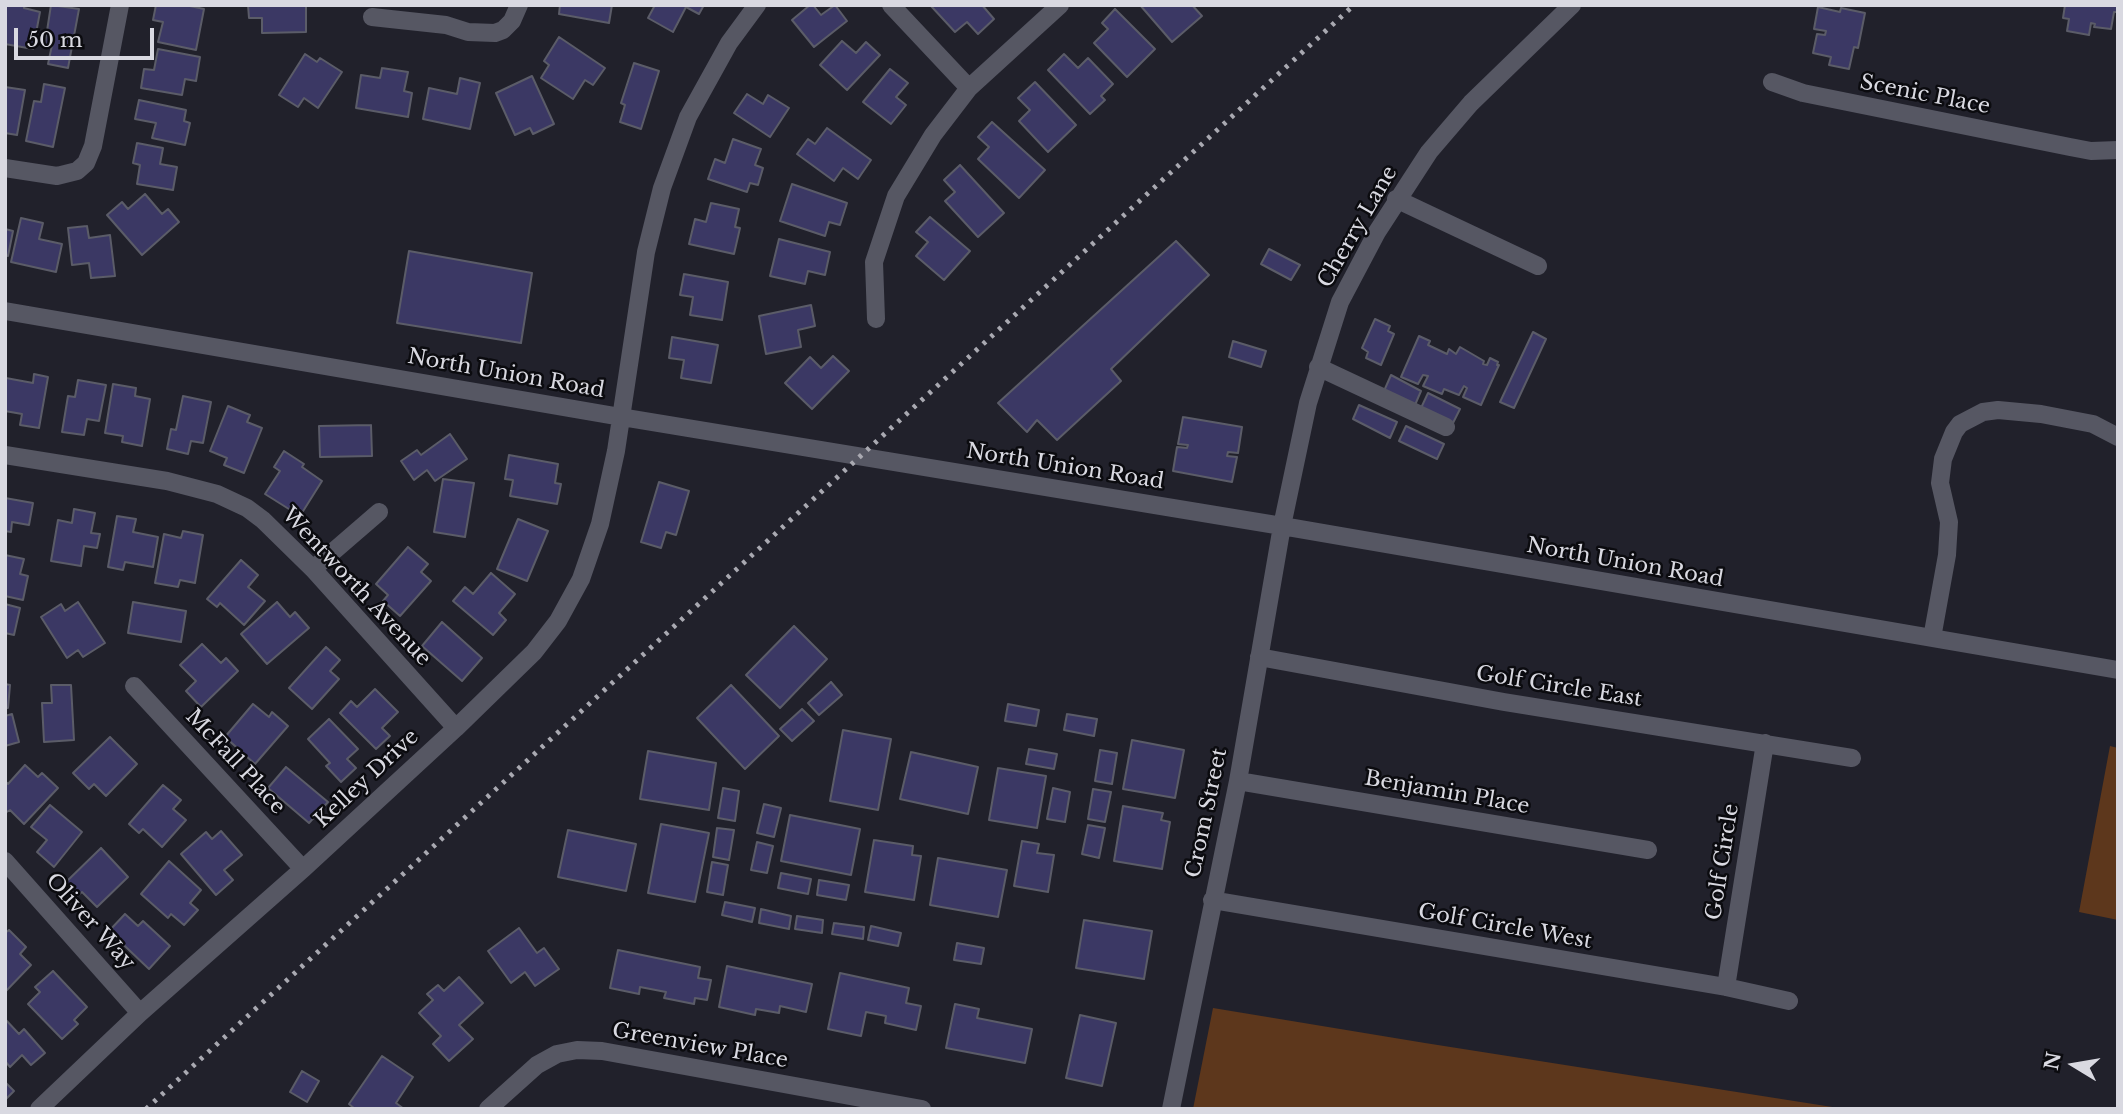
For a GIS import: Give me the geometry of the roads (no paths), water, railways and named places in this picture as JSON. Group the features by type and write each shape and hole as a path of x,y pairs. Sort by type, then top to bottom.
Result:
{"street":[{"path":"5,168 57,176 77,171 86,163 93,146 120,5"},
{"path":"372,17 446,25 468,32 495,33 503,30 512,21 519,5"},
{"name":"Kelley Drive","path":"39,1109 456,728 534,652 564,611 581,579 600,524 621,417 646,252 662,188 688,117 729,43 757,5"},
{"path":"891,5 969,88"},
{"path":"876,319 874,262 896,196 933,135 969,88 1060,5"},
{"name":"Cherry Lane","path":"1282,526 1318,367 1340,302 1377,232 1429,152 1471,103 1572,5"},
{"name":"Scenic Place","path":"1772,82 1803,93 2070,147 2091,151 2118,150"},
{"path":"1396,199 1538,266"},
{"name":"North Union Road","path":"5,311 2118,670"},
{"path":"1318,367 1446,427"},
{"path":"1932,638 1947,555 1949,522 1940,482 1943,459 1954,432 1961,424 1983,412 1998,410 2040,414 2093,424 2118,437"},
{"name":"Wentworth Avenue","path":"5,455 167,481 217,494 247,508 313,569 456,728"},
{"path":"313,569 379,512"},
{"name":"Crom Street","path":"1171,1109 1238,781 1282,526"},
{"name":"Golf Circle East","path":"1259,657 1504,702 1852,758"},
{"name":"McFall Place","path":"134,686 303,869"},
{"name":"Golf Circle","path":"1726,987 1765,743"},
{"name":"Benjamin Place","path":"1238,781 1648,850"},
{"name":"Oliver Way","path":"5,861 141,1013"},
{"name":"Golf Circle West","path":"1212,901 1726,987 1789,1001"},
{"name":"Greenview Place","path":"488,1109 537,1065 557,1054 577,1050 602,1051 851,1103 922,1109"}],"railway":[{"path":"146,1109 1354,5"}]}
